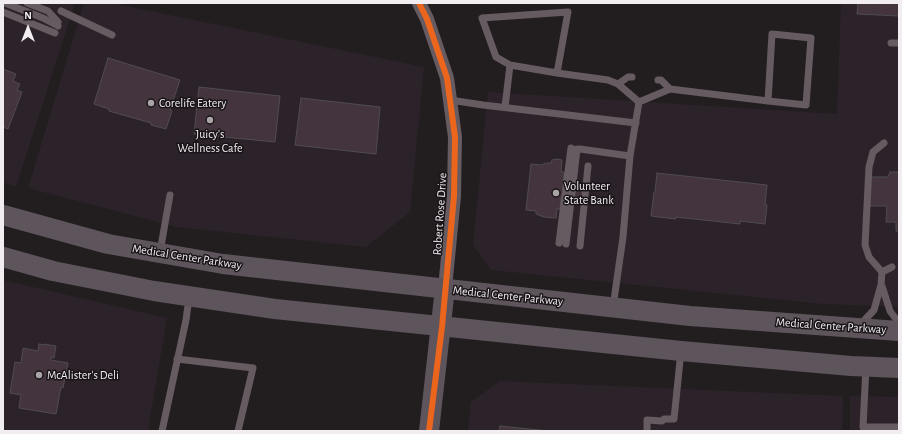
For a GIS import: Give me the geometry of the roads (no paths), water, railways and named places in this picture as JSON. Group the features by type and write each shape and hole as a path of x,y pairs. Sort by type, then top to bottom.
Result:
{"main road":[{"name":"Medical Center Parkway","path":"3,215 108,244 222,264 690,316 899,331"},
{"path":"3,257 53,271 154,291 275,309 681,351 866,367 899,368"},
{"name":"Robert Rose Drive","path":"429,431 442,327 445,288"}],"street":[{"name":"Robert Rose Drive","path":"419,3 427,18 447,78 455,137 454,196 445,288"}],"lane":[{"path":"5,3 43,18 57,27"},
{"path":"27,3 48,11 57,27"},
{"path":"61,11 112,35"},
{"path":"3,12 57,27"},
{"path":"557,73 568,12 482,18 496,57 510,65 557,73 608,80 618,84 639,102"},
{"path":"639,102 670,89 768,101 806,105 811,38 772,34 768,101"},
{"path":"505,107 510,65"},
{"path":"618,84 628,77 632,77"},
{"path":"658,80 662,80 670,89"},
{"path":"450,100 636,123"},
{"path":"613,307 623,237 630,156 639,102"},
{"path":"857,328 874,310 881,285 882,272 869,257 865,245 869,167 873,152 884,143"},
{"path":"563,243 576,148 630,156"},
{"path":"580,246 588,166"},
{"path":"160,253 170,195"},
{"path":"882,272 892,267"},
{"path":"881,285 890,311 899,323"},
{"path":"162,431 186,320 189,296"},
{"path":"647,431 647,420 674,420 681,351"},
{"path":"177,359 253,368 238,431"},
{"path":"866,367 863,429 899,427"}],"place":[{"name":"Corelife Eatery","path":"151,103"},
{"name":"Juicy's Wellness Cafe","path":"210,120"},
{"name":"Volunteer State Bank","path":"556,193"},
{"name":"McAlister's Deli","path":"39,375"}]}
